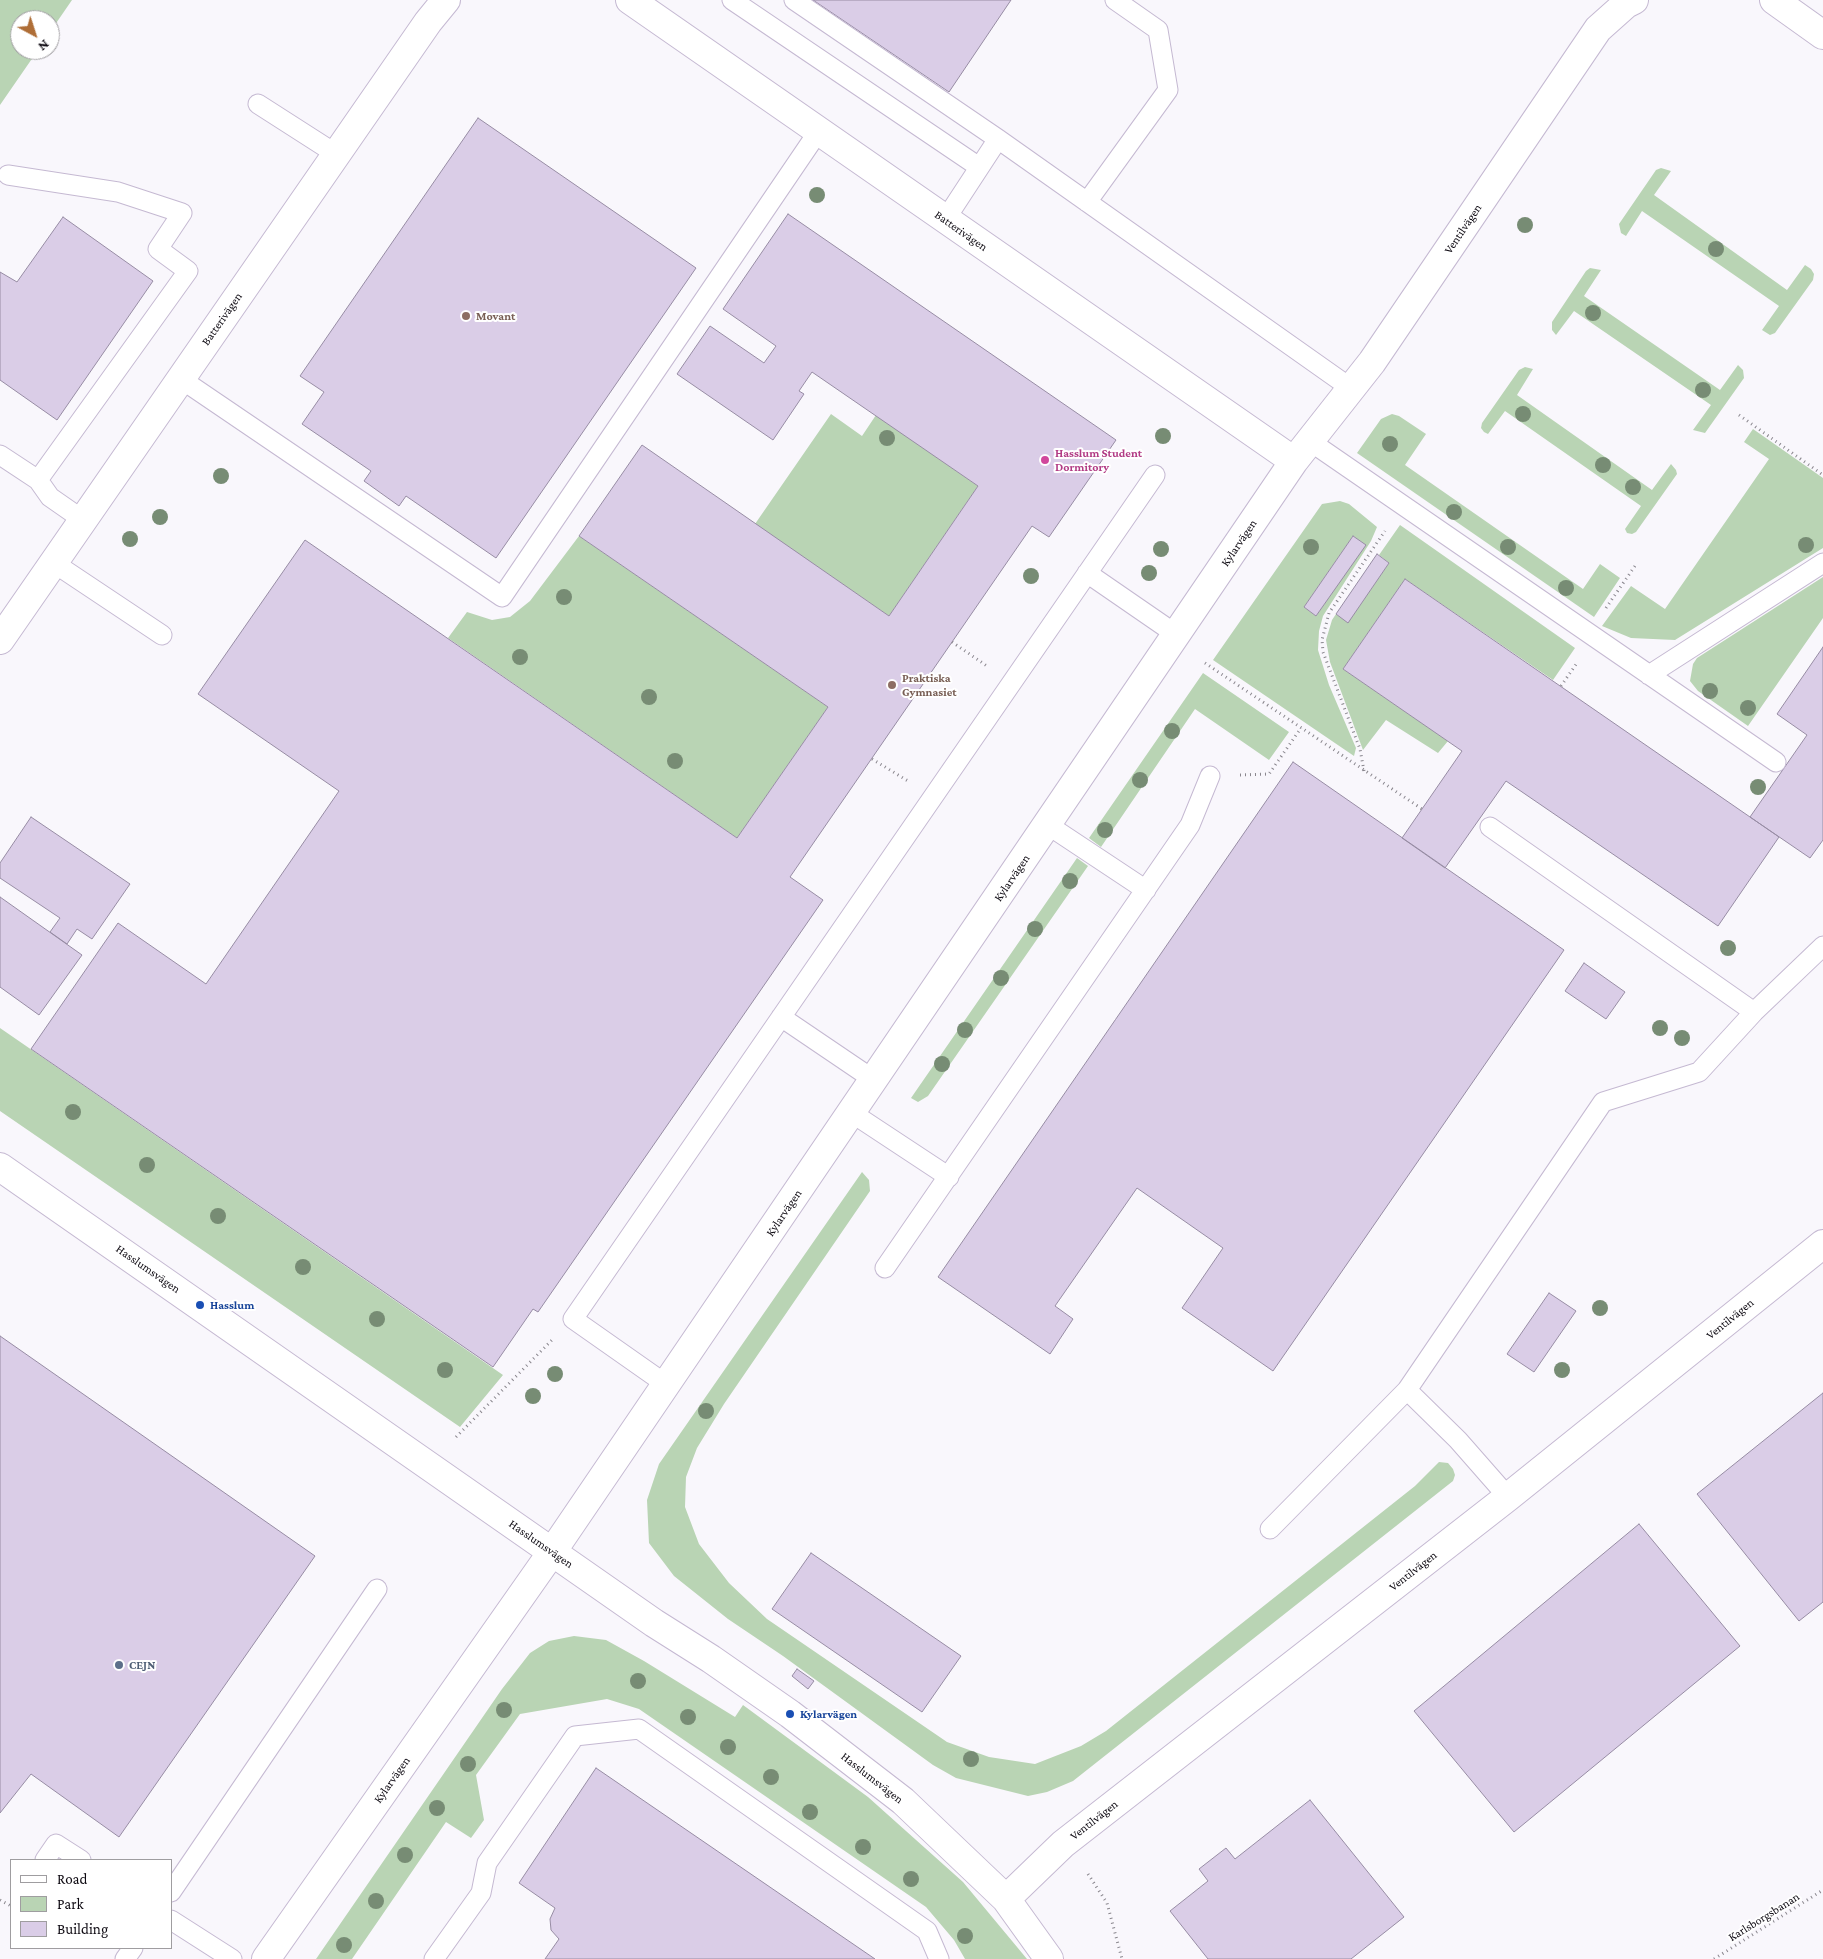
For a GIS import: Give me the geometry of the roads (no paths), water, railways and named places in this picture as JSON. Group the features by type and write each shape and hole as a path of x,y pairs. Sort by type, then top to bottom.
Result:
{"street":[{"name":"Batterivägen","path":"0,640 336,154 428,22 446,0"},
{"name":"Batterivägen","path":"630,0 945,220 1303,451"},
{"name":"Ventilvägen","path":"1303,451 1352,389 1598,29 1626,4 1634,0"},
{"path":"1774,0 1823,35"},
{"name":"Kylarvägen","path":"266,1959 552,1552 1303,451"},
{"name":"Hasslumsvägen","path":"0,1166 654,1623 712,1659 797,1720 903,1801 1006,1899 1049,1959"},
{"name":"Ventilvägen","path":"1006,1899 1063,1844 1508,1497 1823,1244"}],"lane":[{"path":"732,0 979,167"},
{"path":"794,0 1087,202 1352,389"},
{"path":"1087,202 1168,90 1158,30 1115,0"},
{"path":"258,104 336,154"},
{"path":"181,379 502,597 818,132"},
{"path":"945,220 998,140"},
{"path":"8,175 118,192 182,213 158,249 188,270 38,480"},
{"path":"1303,451 1403,506 1776,762"},
{"path":"0,455 38,480 50,497 83,520"},
{"path":"667,1384 573,1319 1155,475"},
{"path":"54,563 162,635"},
{"path":"1649,675 1823,563"},
{"path":"1088,573 1177,635"},
{"path":"886,1268 950,1178 1190,825 1210,776"},
{"path":"1048,825 1146,890"},
{"path":"1490,827 1754,1012"},
{"path":"1270,1529 1407,1390 1603,1102 1699,1072 1754,1012 1823,946"},
{"path":"781,1017 874,1080"},
{"path":"852,1113 950,1178"},
{"path":"1407,1390 1458,1440 1508,1497"},
{"path":"172,1891 377,1589"},
{"path":"434,1959 480,1893 486,1864 575,1736 639,1729 927,1931 939,1959"},
{"path":"46,1859 56,1844 79,1859"},
{"path":"172,1921 232,1959"}],"place":[{"name":"Movant","path":"466,316"},
{"name":"Hasslum Student Dormitory","path":"1045,460"},
{"name":"Praktiska Gymnasiet","path":"892,685"},
{"name":"Hasslum","path":"200,1305"},
{"name":"CEJN","path":"119,1665"},
{"name":"Kylarvägen","path":"790,1714"}]}
